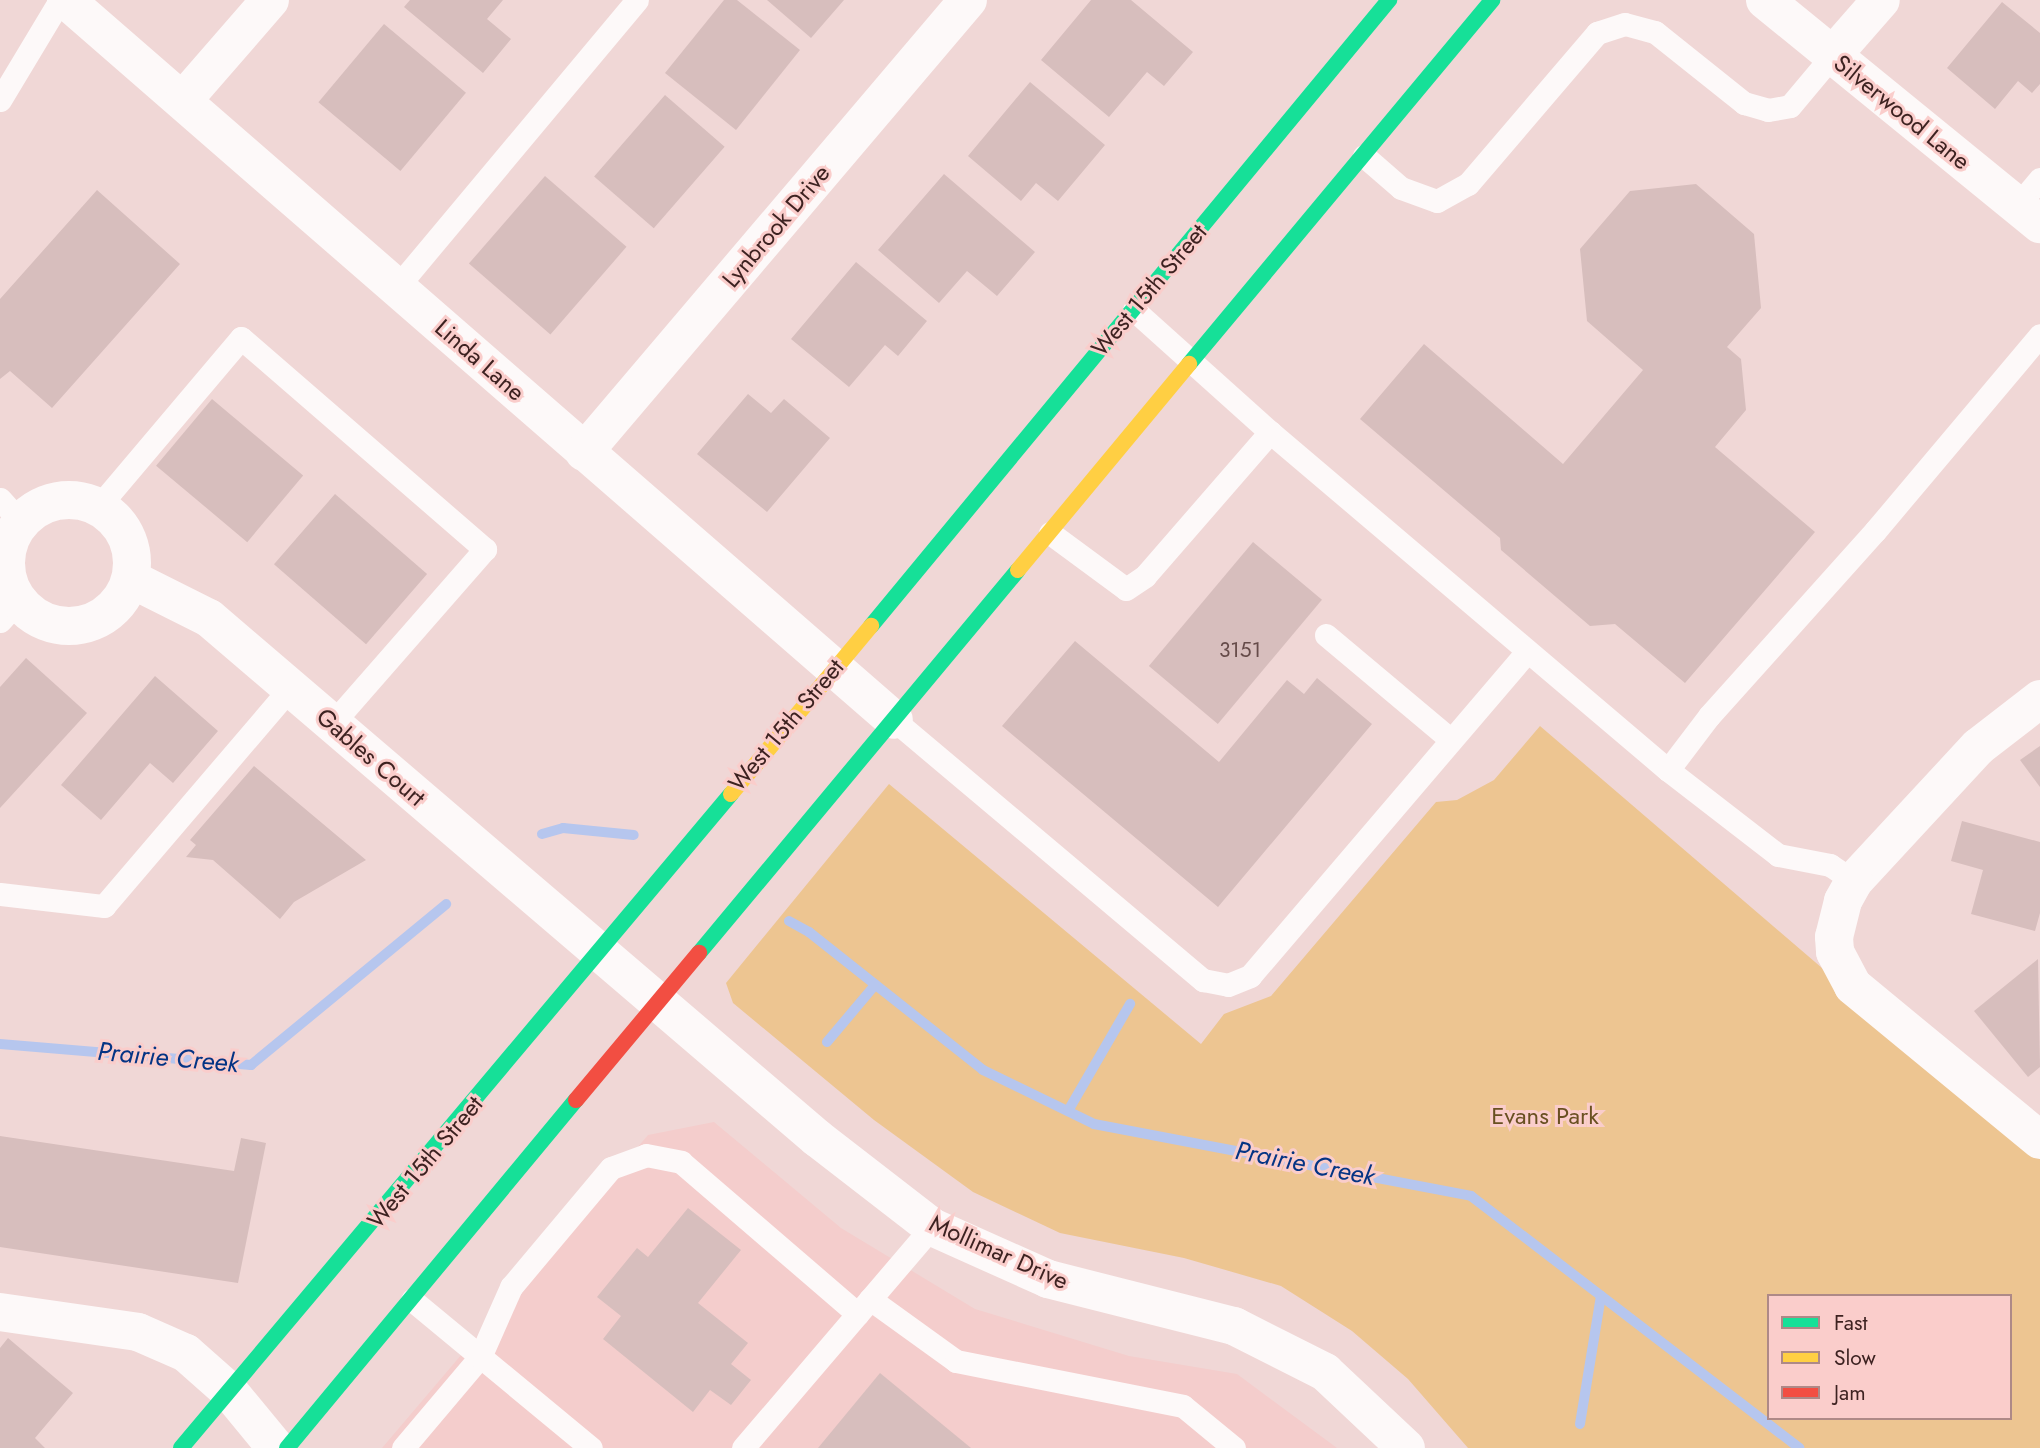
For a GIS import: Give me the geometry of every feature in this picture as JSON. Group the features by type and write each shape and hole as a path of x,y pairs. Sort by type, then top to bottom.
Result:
{"main road":[{"name":"West 15th Street","path":"181,1448 599,952 1389,0"},
{"path":"288,1448 1492,0"}],"street":[{"name":"Linda Lane","path":"66,0 184,99 584,452 894,720"},
{"path":"184,99 270,0"},
{"name":"Lynbrook Drive","path":"584,452 968,0"},
{"name":"Silverwood Lane","path":"1765,0 1832,57 2033,202"},
{"path":"1832,57 1881,0"},
{"path":"58,500 79,500 99,506 116,519 128,537 131,579 109,613 72,626 9,611 6,561 10,540 10,510 37,508 58,500"},
{"name":"Gables Court","path":"131,579 209,618 599,952"},
{"path":"2040,699 1978,747 1854,881 1843,901 1834,937 1835,952 1853,986 2040,1140"},
{"name":"Mollimar Drive","path":"599,952 817,1138 932,1227 1048,1279 1234,1326 1325,1372 1406,1448"},
{"path":"0,1312 138,1332 186,1353 229,1391 276,1448"}],"lane":[{"path":"0,100 60,0"},
{"path":"397,287 637,0"},
{"path":"1364,156 1402,188 1437,201 1468,184 1597,33 1625,24 1655,32 1744,103 1768,110 1790,106 1832,57"},
{"path":"1134,310 1270,432 1668,770 1779,855 1830,865 1854,881"},
{"path":"1668,770 1709,716 1875,531 2040,335"},
{"path":"99,506 241,338 485,550 332,724"},
{"path":"1050,533 1126,589 1145,576 1270,432"},
{"path":"1326,635 1451,740"},
{"path":"894,720 1203,980 1228,985 1250,976 1527,652"},
{"path":"0,894 104,906 290,688"},
{"path":"415,1444 480,1357 511,1287 611,1168 646,1155 681,1162 864,1306 956,1361 1183,1406 1234,1448"},
{"path":"743,1448 932,1227"},
{"path":"412,1300 590,1448"}],"shaded area":[{"path":"714,1122 841,1228 975,1309 1129,1356 1237,1374 1337,1448 382,1448 648,1135"}],"green space":[{"name":"Evans Park","path":"1540,726 2040,1155 2040,1448 1468,1448 1408,1379 1352,1331 1281,1286 1184,1258 1060,1233 973,1192 874,1120 733,1003 726,983 889,784 1201,1044 1224,1014 1271,996 1436,802 1457,800 1494,780"}],"building":[{"path":"410,0 503,0 487,19 511,39 483,73 404,7"},
{"path":"724,0 737,0 800,50 736,130 665,73"},
{"path":"767,0 844,0 811,38"},
{"path":"1091,0 1131,0 1193,52 1164,86 1147,72 1109,117 1041,60"},
{"path":"2002,2 2040,33 2040,84 2032,93 2018,81 1995,109 1947,68"},
{"path":"384,24 466,93 400,171 318,102"},
{"path":"1030,82 1105,145 1058,201 1036,183 1021,201 968,156"},
{"path":"665,95 725,147 654,228 594,177"},
{"path":"944,174 1035,252 997,296 967,271 939,303 878,250"},
{"path":"545,176 627,247 550,334 469,264"},
{"path":"1696,184 1754,234 1761,308 1727,347 1741,359 1746,410 1715,447 1815,532 1685,683 1615,624 1590,626 1501,550 1500,538 1360,419 1424,344 1563,464 1643,370 1587,321 1580,249 1630,191"},
{"path":"97,190 180,264 52,408 10,371 0,379 0,299"},
{"path":"856,262 927,321 898,356 885,345 849,387 791,339"},
{"path":"748,394 771,413 784,399 830,438 767,512 697,454"},
{"path":"212,399 303,475 247,542 156,466"},
{"path":"335,494 427,574 366,644 274,564"},
{"path":"1253,542 1322,600 1218,724 1149,666"},
{"path":"1075,641 1219,762 1287,680 1304,694 1317,678 1372,724 1218,907 1002,726"},
{"path":"26,658 87,713 0,808 0,687"},
{"path":"155,676 218,731 173,783 150,763 101,820 61,785"},
{"path":"2040,746 2040,787 2020,760"},
{"path":"254,766 366,860 294,902 280,919 213,860 186,857 196,845 190,840"},
{"path":"1962,821 2040,842 2040,913 2035,931 1971,914 1983,870 1951,861"},
{"path":"2038,959 2040,1067 2028,1077 1974,1011"},
{"path":"0,1136 234,1171 241,1138 266,1143 238,1283 0,1247"},
{"path":"688,1208 741,1250 698,1303 748,1343 731,1364 751,1380 731,1405 710,1390 693,1412 603,1339 621,1316 597,1297 637,1248 648,1257"},
{"path":"8,1338 73,1393 35,1438 45,1448 0,1448 0,1348"},
{"path":"880,1373 971,1448 818,1448"}],"waterway":[{"name":"Prairie Creek","path":"542,834 563,828 634,835"},
{"name":"Prairie Creek","path":"0,1044 251,1065 446,904"},
{"name":"Prairie Creek","path":"789,921 809,932 983,1070 1094,1124 1471,1196 1799,1448"},
{"path":"827,1042 875,985"},
{"path":"1068,1111 1130,1004"},
{"path":"1580,1424 1601,1296"}],"traffic: fast":[{"path":"871,626 1389,0"},
{"path":"1189,364 1492,0"},
{"path":"699,953 1018,570"},
{"path":"181,1448 731,794"},
{"path":"287,1448 576,1100"}],"traffic: slow":[{"path":"1018,570 1189,364"},
{"path":"731,794 871,626"}],"traffic: jam":[{"path":"576,1100 699,953"}]}
